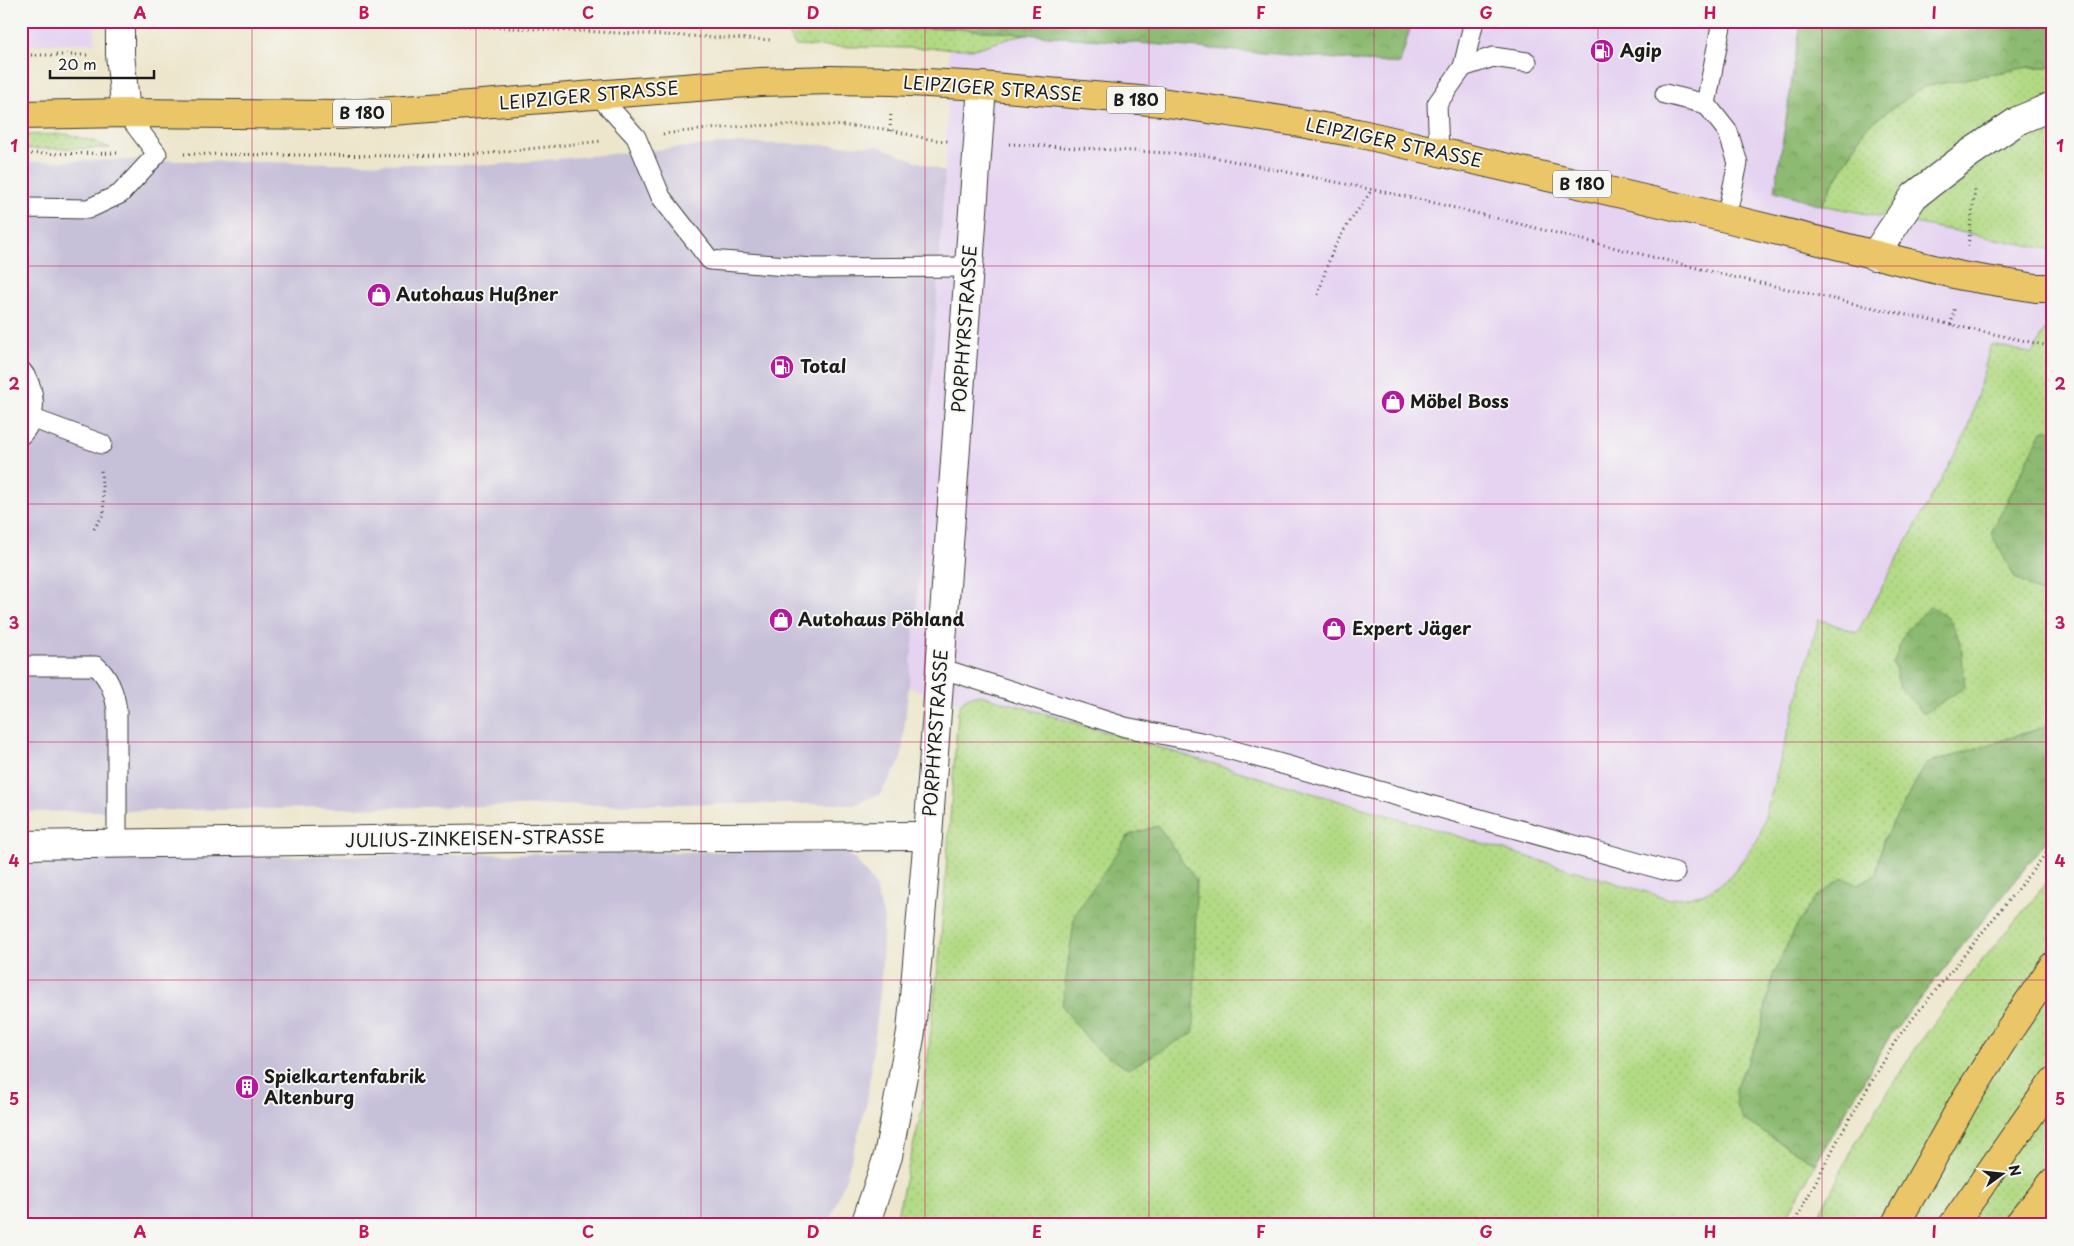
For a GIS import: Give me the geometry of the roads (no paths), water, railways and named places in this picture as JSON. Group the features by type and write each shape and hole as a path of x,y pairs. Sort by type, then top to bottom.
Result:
{"main road":[{"name":"LEIPZIGER STRASSE","path":"21,115 126,113 341,115 760,82 892,81 982,86 1161,102 1289,121 1439,151 1726,218 1874,256 1962,276 2036,288 2053,288"},
{"path":"1895,1225 1965,1100 2053,966"},
{"path":"1953,1225 2053,1082"},
{"path":"2018,1225 2053,1182"}],"street":[{"path":"120,21 120,54 126,113"},
{"name":"PORPHYRSTRASSE","path":"865,1225 888,1156 911,1032 928,836 982,86"},
{"path":"1874,256 1914,196 1970,153 2019,120 2053,106"},
{"name":"JULIUS-ZINKEISEN-STRASSE","path":"21,844 520,838 928,836"}],"lane":[{"path":"1439,151 1438,104 1463,67 1474,21"},
{"path":"1706,104 1722,21"},
{"path":"1463,67 1493,57 1527,62"},
{"path":"1664,94 1706,104 1728,132 1738,162 1726,218"},
{"path":"598,96 636,137 661,197 710,260 812,268 970,267"},
{"path":"21,210 29,208 88,209 120,194 157,154 126,113"},
{"path":"21,370 31,386 34,402 31,418 21,435"},
{"path":"31,418 101,444"},
{"path":"21,666 96,666 106,677 115,695 117,712 117,843"},
{"path":"940,668 1125,727 1206,743 1675,873"}],"place":[{"name":"Agip","path":"1602,51"},
{"name":"Autohaus Hußner","path":"379,295"},
{"name":"Total","path":"782,367"},
{"name":"Möbel Boss","path":"1393,402"},
{"name":"Autohaus Pöhland","path":"781,620"},
{"name":"Expert Jäger","path":"1334,629"},
{"name":"Spielkartenfabrik Altenburg","path":"247,1087"}]}
